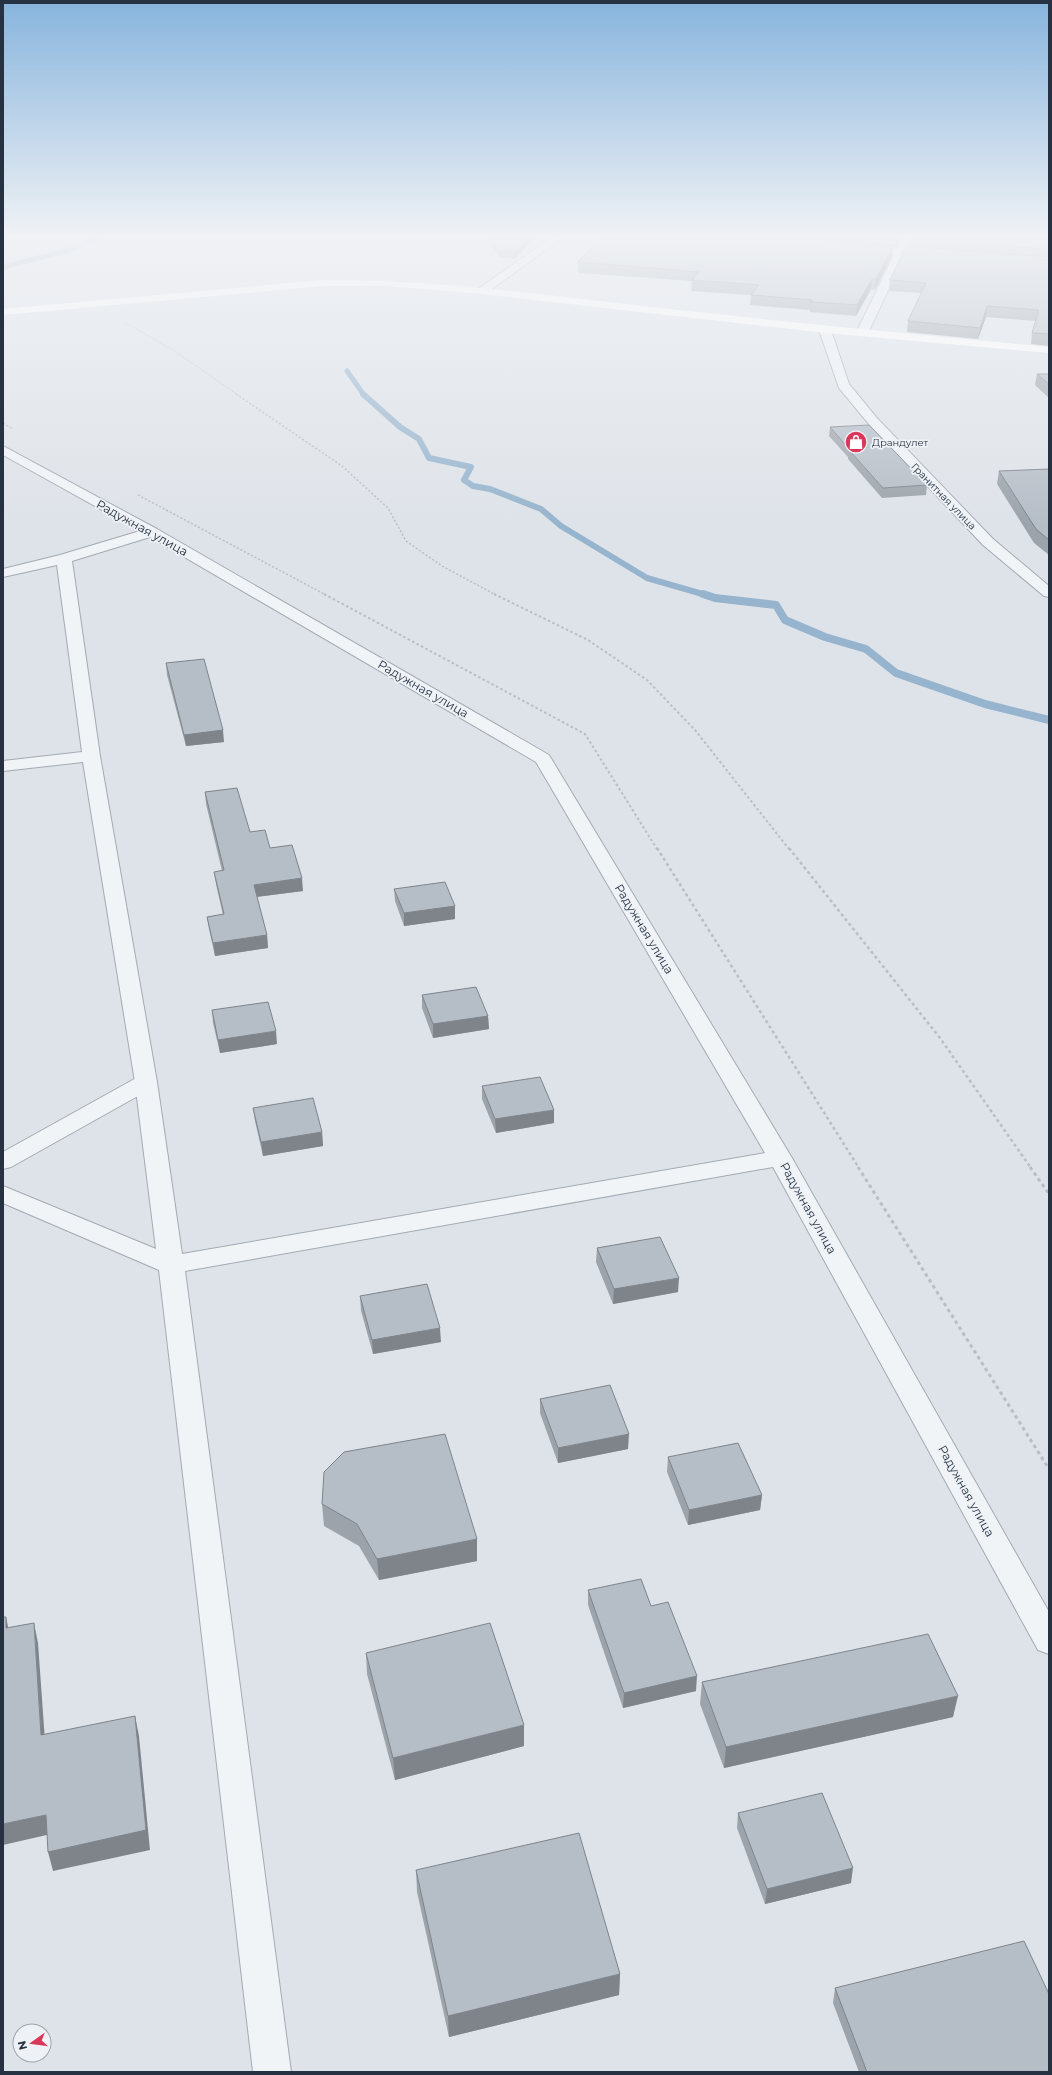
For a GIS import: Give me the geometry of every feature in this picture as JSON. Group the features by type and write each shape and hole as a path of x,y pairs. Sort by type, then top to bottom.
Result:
{"main road":[{"path":"833,331 1049,350"}],"street":[{"name":"Гранитная улица","path":"825,331 843,385 872,420 988,542"},
{"name":"Радужная улица","path":"3,450 152,532 543,759 780,1158 1049,1641"},
{"path":"3,573 64,559 152,532"},
{"path":"64,559 91,756 146,1082 171,1265 272,2072"},
{"path":"3,766 91,756"},
{"path":"3,1194 171,1265 780,1158"}],"lane":[{"path":"988,542 1049,593"},
{"path":"3,1162 146,1082"}],"path":[{"path":"139,331 176,352 342,466 388,508 406,540 442,566 506,601 588,640 647,680 695,730 940,1038 1049,1194"}],"building":[{"path":"1033,331 1049,331 1049,334 1032,333"},
{"path":"1037,374 1049,374 1049,384"},
{"path":"869,425 927,485 883,488 830,427"},
{"path":"1049,469 1049,540 1036,529 999,471"},
{"path":"204,659 223,730 184,735 166,663"},
{"path":"237,788 250,832 265,830 270,848 292,845 302,878 254,885 267,935 213,943 207,917 224,914 214,872 224,870 205,792"},
{"path":"445,882 455,906 404,913 394,889"},
{"path":"476,987 488,1016 433,1024 422,995"},
{"path":"268,1002 276,1031 218,1040 212,1010"},
{"path":"540,1077 554,1110 495,1119 482,1086"},
{"path":"313,1098 322,1132 261,1142 253,1108"},
{"path":"660,1237 679,1278 614,1289 597,1248"},
{"path":"427,1284 440,1328 372,1340 360,1296"},
{"path":"610,1385 629,1434 558,1448 540,1399"},
{"path":"445,1434 477,1539 377,1559 357,1524 322,1504 324,1472 344,1452"},
{"path":"738,1443 762,1495 689,1510 668,1457"},
{"path":"641,1579 651,1606 668,1602 697,1676 624,1693 588,1590"},
{"path":"3,1617 6,1617 6,1628 34,1623 41,1735 135,1716 146,1830 48,1852 46,1815 3,1824"},
{"path":"490,1623 524,1725 393,1758 366,1653"},
{"path":"928,1634 958,1696 726,1747 702,1682"},
{"path":"822,1793 853,1868 767,1889 738,1813"},
{"path":"579,1833 620,1974 448,2016 416,1870"},
{"path":"1024,1941 1049,1994 1049,2072 867,2072 835,1988"}],"waterway":[{"path":"347,371 364,395"},
{"path":"364,395 400,427 419,439 429,458 471,467 464,480 473,486 490,489 541,509 561,526 647,578 706,595"},
{"path":"706,595 715,598 776,605 785,620 825,637 866,649 896,673 985,704 1049,720"}],"place":[{"name":"Драндулет","path":"856,442"}]}
